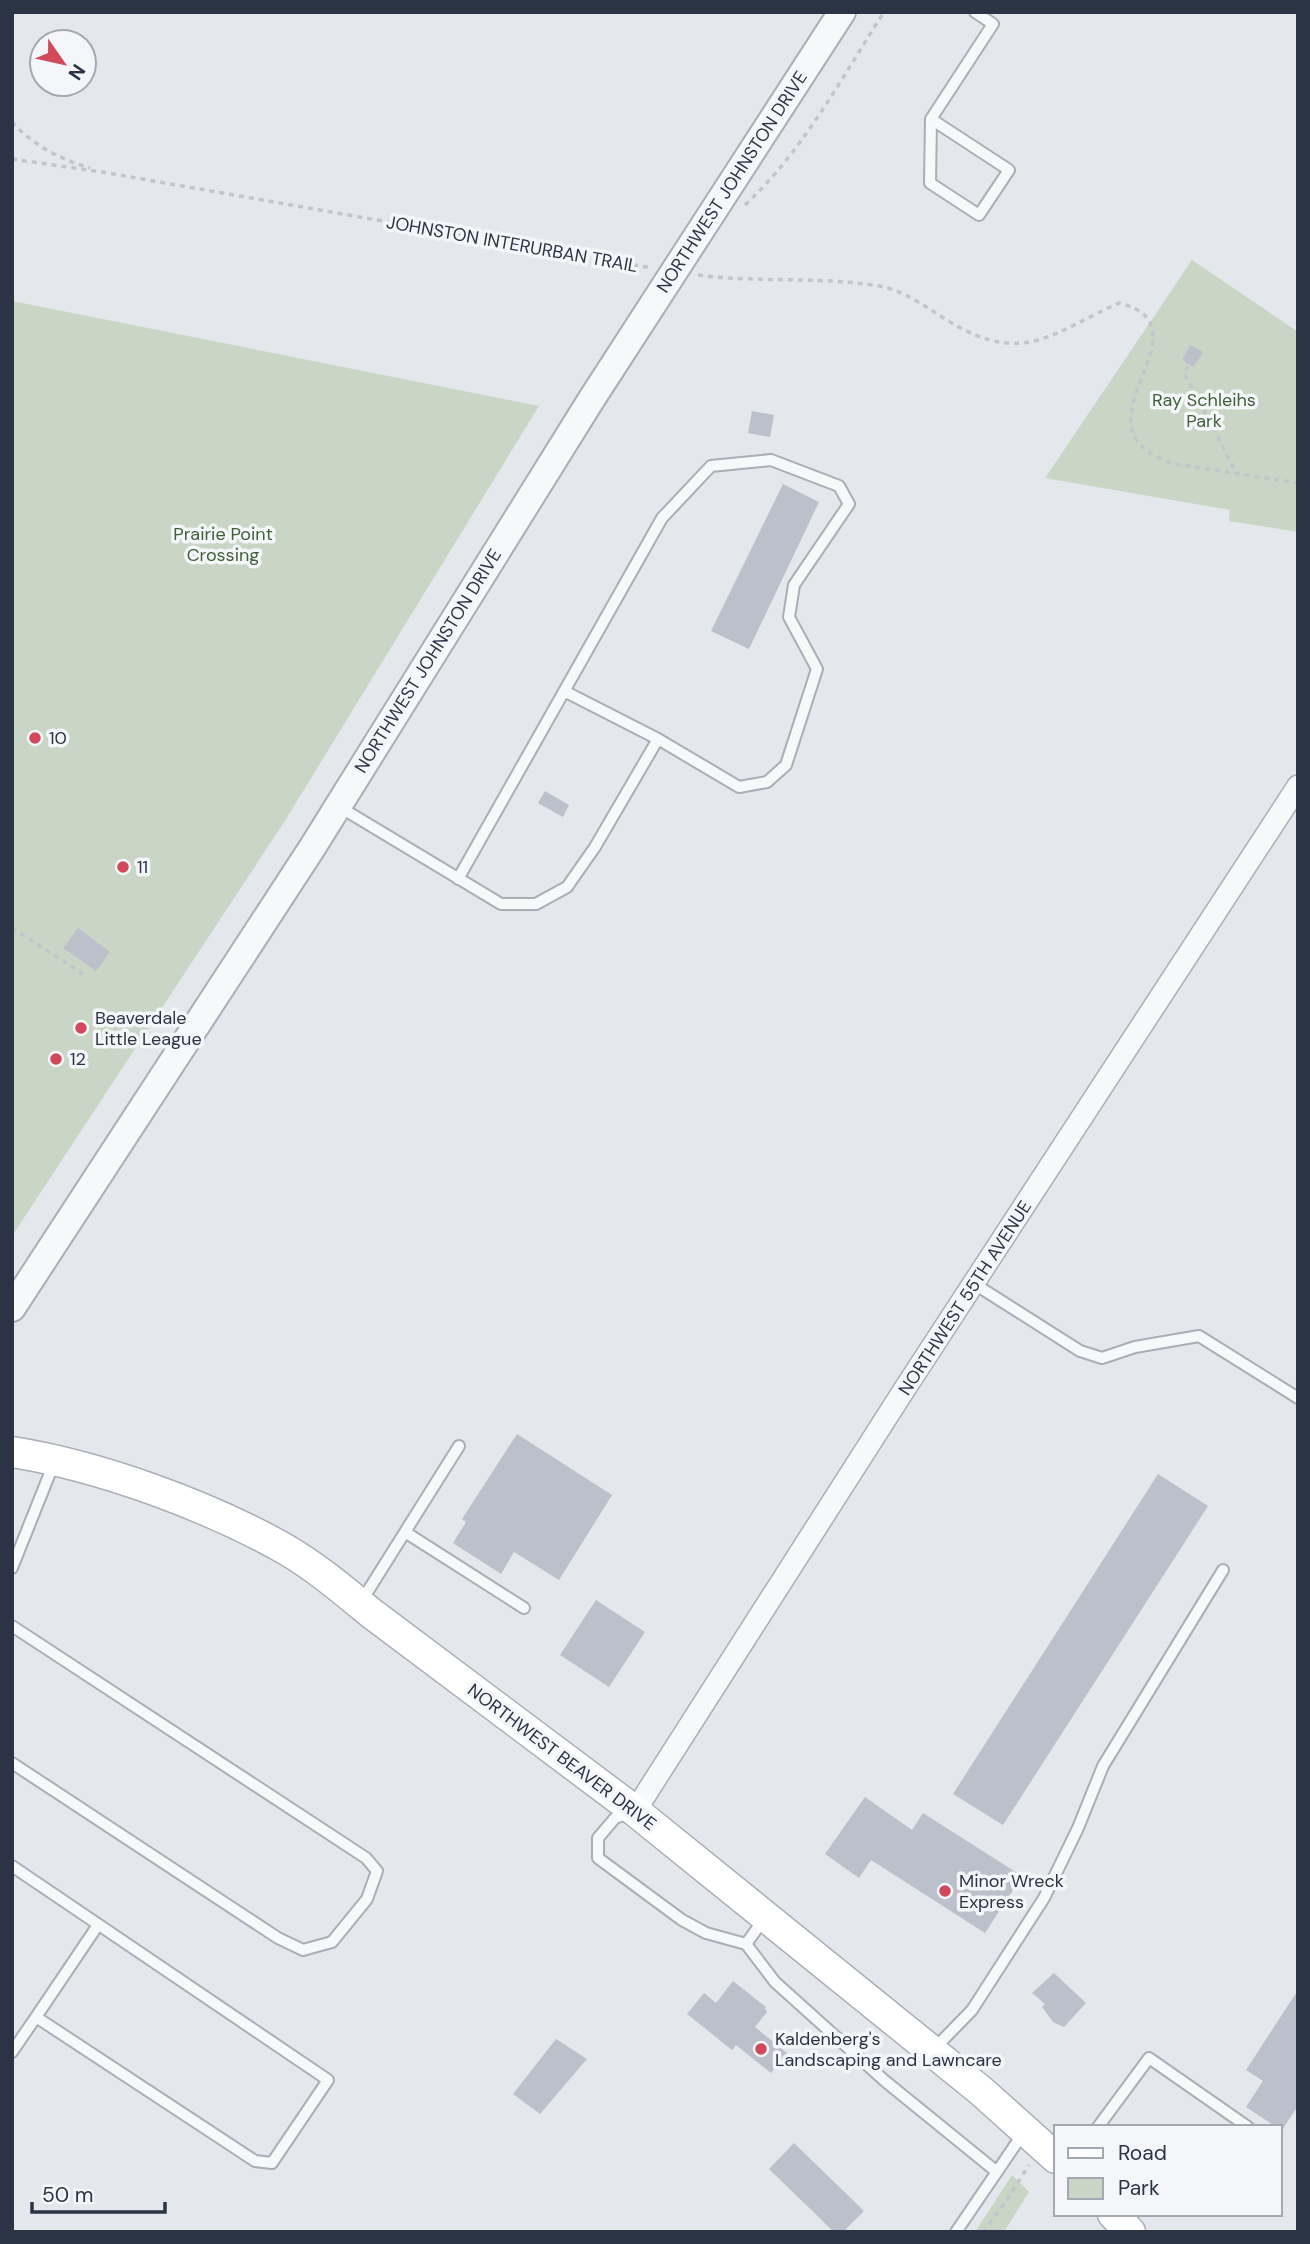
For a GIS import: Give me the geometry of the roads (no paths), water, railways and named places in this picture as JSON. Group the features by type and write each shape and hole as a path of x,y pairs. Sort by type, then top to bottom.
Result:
{"main road":[{"name":"NORTHWEST BEAVER DRIVE","path":"12,1452 55,1461 150,1489 236,1524 286,1550 330,1579 635,1811 933,2052 1041,2145"},
{"path":"1115,2216 1130,2232"}],"street":[{"name":"NORTHWEST JOHNSTON DRIVE","path":"15,1297 684,273 842,12"},
{"name":"NORTHWEST 55TH AVENUE","path":"635,1811 974,1283 1298,786"}],"lane":[{"path":"931,119 1009,170 979,215 930,183 931,119 993,24 975,12"},
{"path":"458,879 564,691 662,518 710,466 771,460 839,485 849,504 794,584 789,617 817,669 786,765 767,782 739,787 658,738 564,691"},
{"path":"338,806 501,904 536,904 567,887 595,847 658,738"},
{"path":"974,1283 1080,1351 1102,1358 1135,1347 1199,1336 1298,1398"},
{"path":"360,1604 459,1446"},
{"path":"12,1568 55,1461"},
{"path":"405,1532 524,1608"},
{"path":"933,2052 972,2010 1044,1898 1078,1828 1103,1766 1223,1570"},
{"path":"12,1626 366,1858 377,1871 367,1899 332,1942 303,1950 278,1938 12,1763"},
{"path":"635,1811 615,1818 598,1838 598,1858 682,1920 706,1933 746,1944 775,1982 885,2081 997,2172"},
{"path":"12,1866 328,2080 272,2163 255,2161 36,2017"},
{"path":"746,1944 765,1917"},
{"path":"12,2052 98,1925"},
{"path":"1099,2125 1149,2058 1245,2125"},
{"path":"956,2232 997,2172 1041,2145"}],"place":[{"name":"10","path":"35,738"},
{"name":"11","path":"123,867"},
{"name":"Beaverdale Little League","path":"81,1028"},
{"name":"12","path":"56,1059"},
{"name":"Minor Wreck Express","path":"945,1891"},
{"name":"Kaldenberg's Landscaping and Lawncare","path":"761,2049"}],"park label":[{"name":"Ray Schleihs Park","path":"1204,410"},
{"name":"Prairie Point Crossing","path":"223,544"}]}
